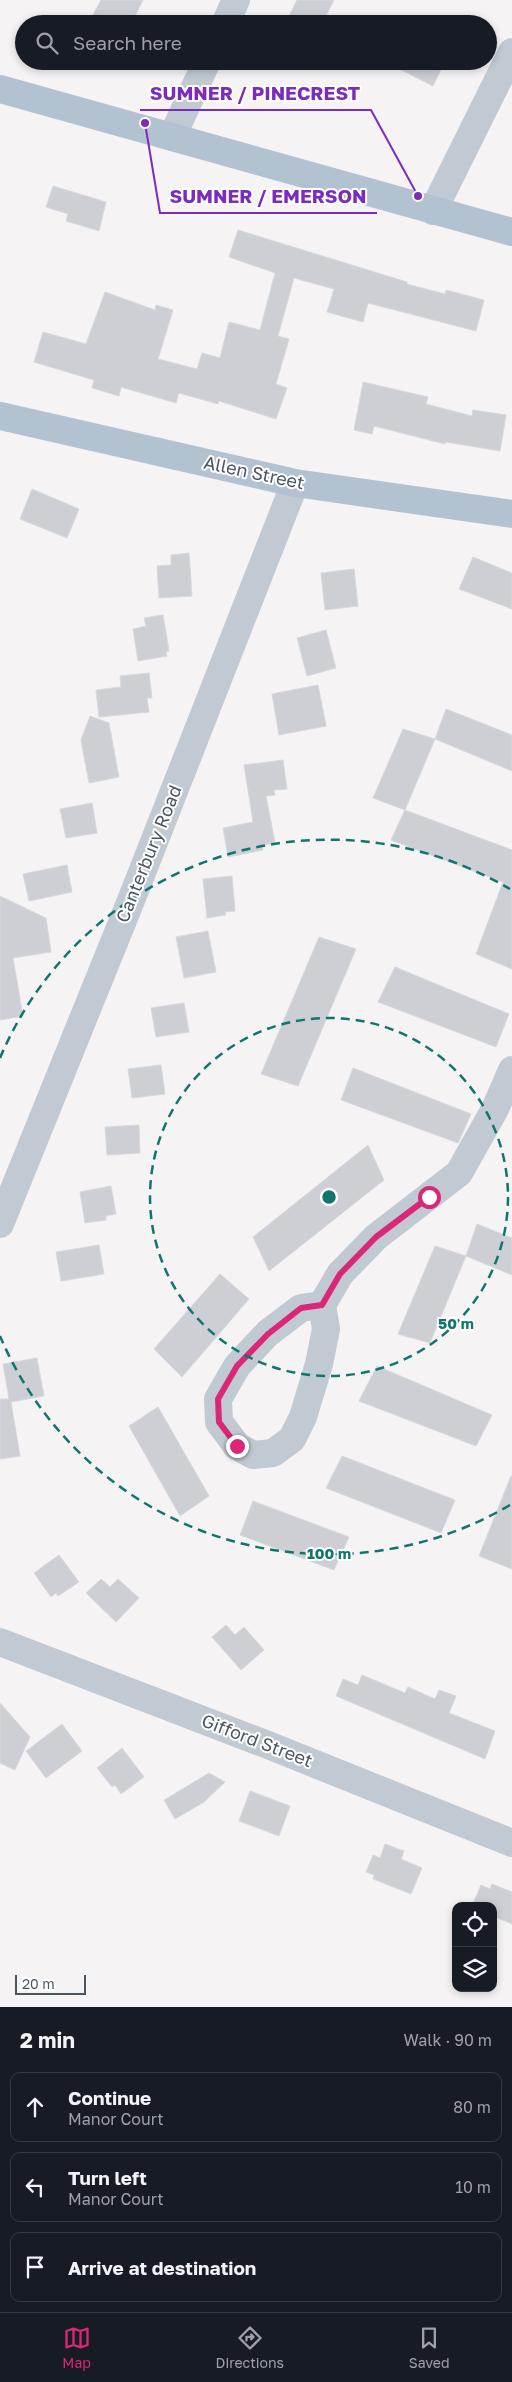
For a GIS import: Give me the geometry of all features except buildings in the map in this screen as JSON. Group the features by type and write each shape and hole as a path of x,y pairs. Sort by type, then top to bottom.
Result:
{"main road":[{"path":"0,89 433,212 512,232"},
{"name":"Allen Street","path":"0,416 295,483 512,514"}],"street":[{"path":"229,15 236,0"},
{"path":"433,212 512,52"},
{"path":"172,137 203,70"},
{"name":"Canterbury Road","path":"0,1224 125,916 295,483"},
{"path":"322,1305 301,1308 268,1334 237,1366 218,1399 219,1422 237,1446 253,1455 273,1453 292,1439 303,1417 319,1364 326,1328 322,1305 340,1274 376,1237 459,1173 495,1109 512,1070"},
{"name":"Gifford Street","path":"0,1642 268,1745 512,1843"}],"place":[{"name":"SUMNER / EMERSON","path":"145,123"},
{"name":"SUMNER / PINECREST","path":"418,196"}],"route":[{"path":"237,1446 219,1422 218,1399 237,1366 268,1334 301,1308 322,1305 340,1274 376,1237 429,1197"}]}
